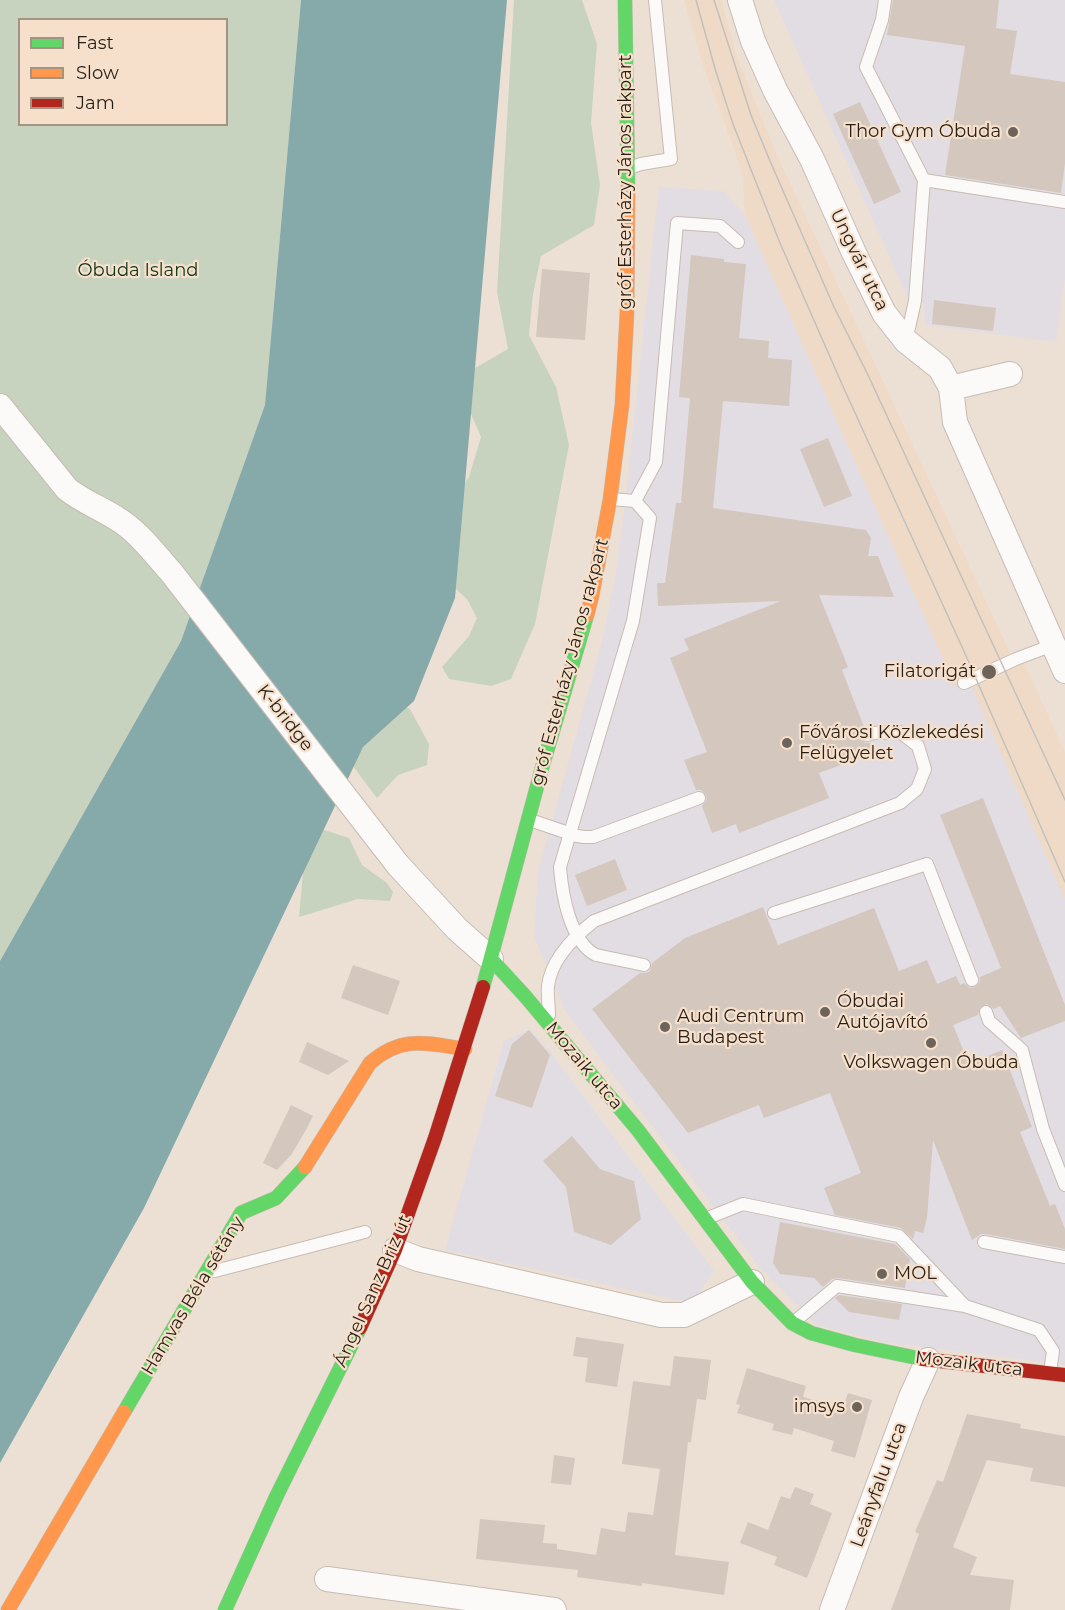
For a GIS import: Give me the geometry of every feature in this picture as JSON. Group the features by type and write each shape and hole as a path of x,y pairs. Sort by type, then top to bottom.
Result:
{"main road":[{"name":"gróf Esterházy János rakpart","path":"491,959 528,819 592,596 610,499 622,405 627,312 628,169 625,0"},
{"name":"Mozaik utca","path":"491,959 638,1129 752,1282 792,1323 811,1333 844,1342 923,1370 1065,1375"},
{"name":"Ángel Sanz Briz út","path":"225,1610 277,1495 367,1314 395,1250 465,1049 491,959"},
{"name":"Hamvas Béla sétány","path":"8,1610 241,1212 276,1198 306,1166 370,1063 383,1052 401,1044 427,1044 465,1049"}],"street":[{"name":"Ungvár utca","path":"740,0 753,41 775,90 812,159 884,313 906,341 940,368 951,388 955,422 1065,671"},
{"path":"951,388 1010,374"},
{"name":"K-bridge","path":"0,406 67,489 128,526 171,572 398,865"},
{"name":"Mozaik utca","path":"398,865 457,929 491,959"},
{"path":"395,1250 418,1259 661,1315 684,1315 752,1282"},
{"name":"Leányfalu utca","path":"832,1610 923,1370"},
{"path":"327,1579 554,1610"}],"lane":[{"path":"628,169 641,164 671,159 655,0"},
{"path":"885,0 882,20 866,67 924,180 915,301 906,341"},
{"path":"924,180 1065,202"},
{"path":"635,501 656,462 677,223 720,226 738,242"},
{"path":"610,499 635,501 650,518 633,621 560,867 562,890 577,937 591,953 598,956 644,965"},
{"path":"964,683 1053,645"},
{"path":"550,1025 548,986 554,964 594,921 900,803 917,789 925,769 918,746 900,732 867,735"},
{"path":"528,819 584,837 593,837 699,798"},
{"path":"774,913 927,864 972,980"},
{"path":"986,1012 989,1021 1022,1050 1043,1129 1065,1185"},
{"path":"705,1219 743,1204 899,1236 965,1306"},
{"path":"205,1273 364,1232"},
{"path":"984,1242 1065,1257"},
{"path":"792,1323 837,1286 965,1306 1039,1330 1053,1351 1050,1374"}],"shaded area":[{"path":"684,0 721,0 738,60 777,155 1013,659 1021,656 1065,752 1065,899 969,680 955,686 745,215 742,171 704,68"},
{"path":"774,0 1065,0 1065,278 1056,342 925,325 924,302 909,300"},
{"path":"659,187 723,191 745,215 954,683 969,680 1065,899 1065,1365 883,1342 817,1325 760,1268 565,1011 534,936 538,872 604,634 616,572"},
{"path":"530,1029 552,1054 714,1271 692,1303 445,1250 504,1041"}],"green space":[{"name":"Óbuda Island","path":"0,0 301,0 265,406 181,641 0,961"},
{"path":"514,0 582,0 597,44 591,123 600,185 594,225 541,256 533,294 529,335 556,387 569,445 535,624 511,679 491,686 449,679 442,667 469,636 477,618 467,599 435,570 435,529 469,477 481,437 456,379 508,349 497,292"},
{"path":"393,701 410,709 429,744 427,765 398,775 377,798 346,757"},
{"path":"321,829 349,838 362,865 387,883 393,892 390,901 358,899 299,917 305,850"}],"water":[{"path":"301,0 507,0 455,598 414,701 363,747 144,1208 0,1463 0,961 181,641 265,405"}],"building":[{"path":"893,0 999,0 996,28 1017,31 1010,74 1065,82 1065,163 1061,193 945,175 965,46 887,35"},
{"path":"860,102 901,192 874,204 833,114"},
{"path":"691,255 746,264 739,338 769,341 768,358 792,360 789,406 723,401 713,508 866,530 871,538 868,556 878,556 894,597 819,595 848,667 842,670 864,727 859,733 859,738 865,743 870,743 874,753 819,773 829,798 739,833 736,824 712,833 702,806 707,800 706,795 701,790 696,790 684,760 707,752 670,658 689,650 684,639 781,601 658,606 657,583 665,583 676,503 681,503 690,398 679,397"},
{"path":"542,269 590,273 585,340 536,337"},
{"path":"934,300 996,308 993,331 932,324"},
{"path":"828,438 852,496 824,507 800,449"},
{"path":"983,798 1065,1005 1065,1021 1021,1038 1000,1006 994,1009 987,1004 980,1007 978,1015 953,1025 969,1064 1002,1050 1032,1127 1020,1132 1050,1206 1055,1204 1065,1229 1065,1249 986,1234 981,1234 972,1240 933,1140 927,1218 923,1233 915,1231 913,1239 901,1228 835,1215 824,1188 861,1173 830,1093 764,1118 759,1105 688,1133 592,1009 640,973 650,971 652,963 685,938 763,907 778,945 874,908 899,971 927,960 937,984 956,976 960,985 964,983 970,988 975,987 980,982 980,977 1001,968 940,815"},
{"path":"615,859 627,890 587,906 575,875"},
{"path":"353,965 400,981 388,1015 341,998"},
{"path":"529,1030 550,1055 532,1108 495,1096 512,1044"},
{"path":"307,1042 349,1061 328,1075 299,1062"},
{"path":"291,1105 313,1116 291,1155 277,1170 263,1163"},
{"path":"572,1136 600,1169 634,1181 641,1219 611,1245 574,1232 566,1187 543,1161"},
{"path":"780,1222 895,1244 910,1259 905,1288 838,1278 832,1279 823,1287 814,1278 780,1274 773,1263"},
{"path":"839,1295 902,1304 899,1320 849,1312 835,1298"},
{"path":"576,1337 624,1344 617,1387 585,1382 588,1358 573,1356"},
{"path":"674,1356 711,1360 706,1400 697,1399 691,1442 688,1442 675,1555 729,1562 724,1595 642,1583 642,1586 577,1577 578,1570 476,1559 480,1519 545,1525 543,1543 557,1544 557,1549 596,1555 601,1528 625,1532 628,1512 653,1515 660,1469 622,1464 633,1381 670,1386"},
{"path":"747,1368 806,1386 803,1397 843,1408 848,1393 872,1400 855,1458 831,1451 834,1441 794,1428 792,1435 772,1430 774,1424 737,1413 740,1405 736,1404"},
{"path":"967,1414 1021,1424 1020,1428 1065,1436 1065,1487 1030,1481 1033,1468 987,1460 953,1547 977,1557 970,1575 1014,1580 1010,1610 891,1610 919,1534 915,1532 937,1480 943,1482"},
{"path":"554,1455 575,1458 571,1485 551,1483"},
{"path":"795,1487 814,1494 810,1504 832,1513 807,1578 774,1565 777,1557 740,1543 748,1522 768,1530 781,1496 790,1499"}],"tram line":[{"path":"696,0 733,124 780,243 1065,882"},
{"path":"714,0 751,115 834,307 868,375 1065,800"}],"traffic: fast":[{"path":"625,0 628,188"},
{"path":"483,987 542,768 587,615"},
{"path":"491,959 637,1129 752,1282 792,1323 811,1333 922,1359"},
{"path":"124,1412 241,1213 276,1198 305,1167"},
{"path":"225,1610 277,1495 360,1328"}],"traffic: slow":[{"path":"587,615 610,499 622,405 627,312 628,188"},
{"path":"305,1167 370,1063 382,1054 393,1048 415,1043 465,1049"},
{"path":"8,1610 124,1412"}],"traffic: jam":[{"path":"360,1328 395,1250 435,1138 483,987"},
{"path":"922,1359 1065,1375"}],"place":[{"name":"Thor Gym Óbuda","path":"1013,132"},
{"name":"Filatorigát","path":"989,672"},
{"name":"Fővárosi Közlekedési Felügyelet","path":"787,743"},
{"name":"Óbudai Autójavító","path":"825,1012"},
{"name":"Audi Centrum Budapest","path":"665,1027"},
{"name":"Volkswagen Óbuda","path":"931,1043"},
{"name":"MOL","path":"882,1274"},
{"name":"imsys","path":"857,1407"}]}
